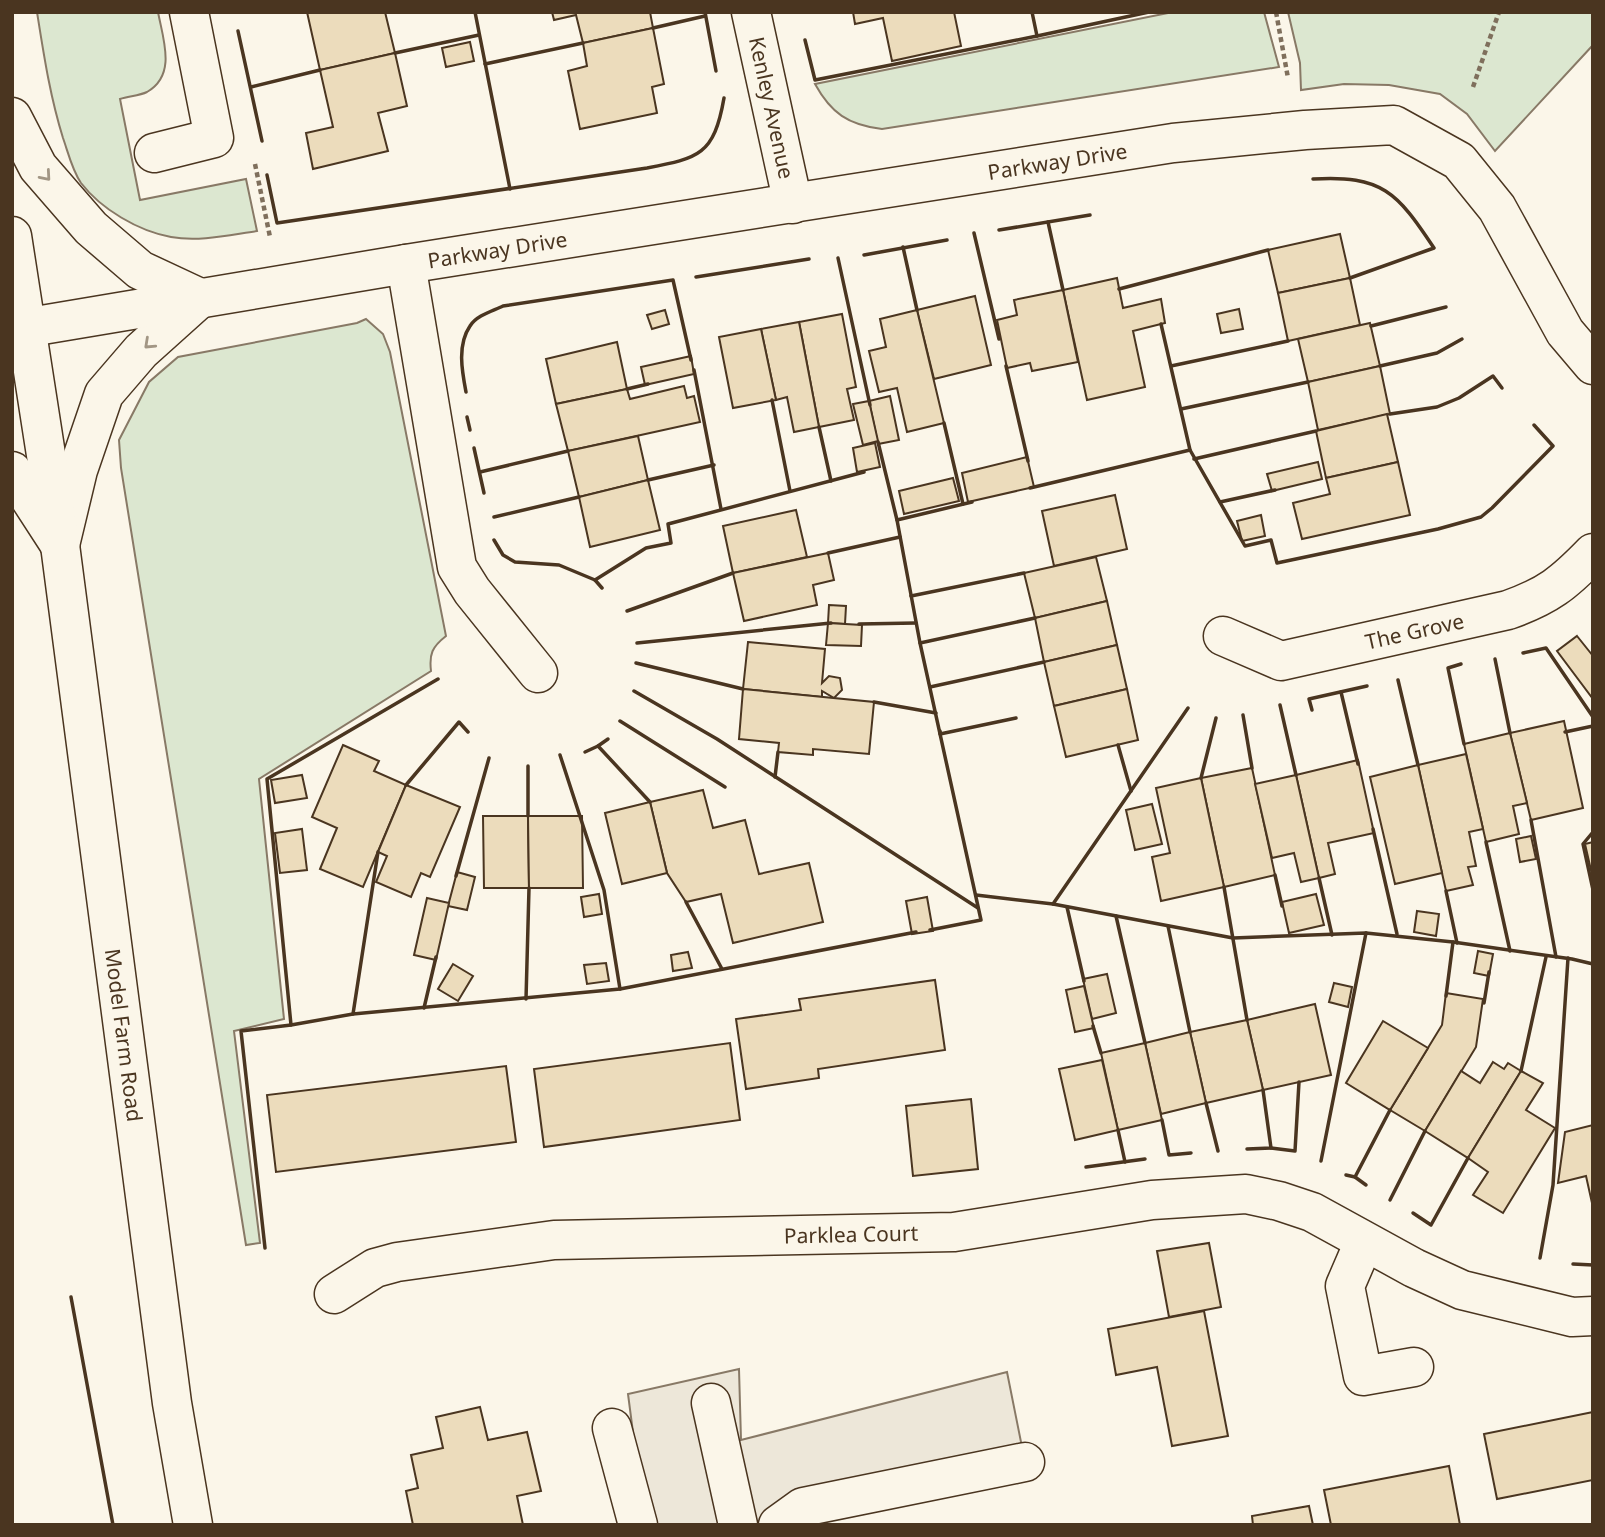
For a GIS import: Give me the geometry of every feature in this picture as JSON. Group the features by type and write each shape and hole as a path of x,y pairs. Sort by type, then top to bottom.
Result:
{"street":[{"path":"154,153 214,138 189,12"},
{"name":"Kenley Avenue","path":"751,12 793,204"},
{"path":"12,117 38,167 91,228 140,270 200,298"},
{"name":"Parkway Drive","path":"20,329 405,264 1174,143 1305,130 1394,125 1459,161 1497,208 1565,332 1593,365"},
{"name":"Model Farm Road","path":"12,236 20,329 60,545 172,1403 193,1525"},
{"name":"Parkway Drive","path":"405,264 457,567 472,591 538,673"},
{"name":"Model Farm Road","path":"60,545 78,470 104,394 141,351 200,298"},
{"path":"12,471 60,545"},
{"name":"The Grove","path":"1223,636 1281,661 1508,610 1537,600 1564,582 1593,553"},
{"name":"Parklea Court","path":"334,1294 375,1268 397,1262 554,1240 954,1232 1152,1200 1246,1194 1312,1212 1414,1268 1462,1290 1572,1317 1593,1316"},
{"path":"1364,1242 1345,1286 1363,1376 1414,1367"},
{"path":"711,1403 738,1525"},
{"path":"612,1428 638,1525"},
{"path":"778,1525 803,1507 1026,1462"}],"path":[{"path":"1276,12 1288,78"},
{"path":"1474,86 1499,12"},
{"path":"255,163 270,233 276,287"}],"green space":[{"path":"37,12 158,12 166,56 162,76 147,92 120,99 140,200 246,179 257,231 203,238 171,237 146,230 121,218 89,193 75,172 58,122"},
{"path":"1173,12 1264,12 1279,67 882,129 859,124 842,116 827,103 815,84"},
{"path":"1288,12 1593,12 1593,45 1495,151 1467,114 1440,94 1389,85 1344,84 1301,90 1300,63"},
{"path":"366,319 383,334 390,352 446,636 432,651 431,671 259,779 284,1019 234,1031 260,1243 246,1245 121,468 119,440 149,382 178,357 357,323"}],"shaded area":[{"path":"739,1369 741,1440 1007,1372 1025,1462 799,1525 645,1525 628,1394"}],"building":[{"path":"307,12 385,12 395,53 320,70"},
{"path":"552,12 650,12 653,28 583,43 576,15 554,20"},
{"path":"853,12 954,12 961,46 892,61 883,18 855,24"},
{"path":"653,28 664,84 652,87 657,113 580,129 568,71 587,66 583,43"},
{"path":"470,42 474,61 446,67 442,48"},
{"path":"395,53 407,106 378,113 388,151 313,169 306,133 333,127 320,70"},
{"path":"1340,234 1350,278 1278,293 1268,250"},
{"path":"1117,278 1123,308 1161,299 1165,323 1133,331 1145,387 1087,400 1063,290"},
{"path":"1350,278 1360,325 1288,341 1278,293"},
{"path":"1063,290 1078,362 1032,371 1030,363 1007,368 997,320 1017,315 1014,300"},
{"path":"975,296 991,365 934,379 917,310"},
{"path":"1239,309 1243,329 1221,333 1217,314"},
{"path":"665,310 669,324 652,329 647,315"},
{"path":"917,310 944,423 907,432 897,388 879,392 869,351 886,347 880,319"},
{"path":"842,314 856,387 847,389 854,420 819,427 799,322"},
{"path":"799,322 819,427 794,432 787,397 776,400 761,329"},
{"path":"1370,323 1380,366 1308,382 1298,339"},
{"path":"761,329 776,400 733,408 719,337"},
{"path":"617,342 627,389 556,404 546,359"},
{"path":"691,356 694,374 645,385 641,367"},
{"path":"1380,366 1390,414 1318,430 1308,382"},
{"path":"684,386 687,398 694,396 700,422 568,451 556,404 627,389 630,399"},
{"path":"890,396 899,440 878,444 869,401"},
{"path":"869,401 878,441 863,445 853,404"},
{"path":"1387,414 1398,462 1326,478 1316,431"},
{"path":"638,436 648,480 579,497 568,451"},
{"path":"875,443 880,467 857,472 853,448"},
{"path":"1027,457 1034,487 968,502 962,473"},
{"path":"1318,462 1322,479 1272,491 1267,474"},
{"path":"1398,462 1410,515 1302,539 1293,503 1330,494 1326,478"},
{"path":"953,478 959,501 904,514 899,491"},
{"path":"648,480 660,530 590,547 579,497"},
{"path":"1115,495 1127,549 1054,566 1042,511"},
{"path":"796,510 807,557 733,573 723,526"},
{"path":"1261,515 1265,536 1242,541 1237,521"},
{"path":"828,553 834,580 813,585 817,605 744,621 733,573"},
{"path":"1096,557 1107,601 1035,618 1024,573"},
{"path":"1107,601 1117,645 1044,662 1035,618"},
{"path":"829,605 846,606 845,624 828,623"},
{"path":"828,623 862,625 861,646 826,645"},
{"path":"1577,636 1593,656 1593,699 1557,651"},
{"path":"748,642 825,649 822,683 829,676 840,678 842,690 834,698 822,691 822,697 743,689"},
{"path":"1117,645 1127,689 1054,706 1044,662"},
{"path":"743,689 874,702 869,754 813,749 813,755 778,752 779,743 739,739"},
{"path":"1127,689 1138,740 1066,757 1054,706"},
{"path":"1564,721 1583,808 1531,820 1510,733"},
{"path":"1510,733 1527,803 1513,806 1519,834 1486,842 1464,744"},
{"path":"343,745 379,761 374,771 406,785 363,887 320,869 337,828 312,817"},
{"path":"1466,754 1483,829 1469,832 1476,866 1468,867 1473,885 1446,891 1418,765"},
{"path":"1358,760 1374,833 1328,843 1335,874 1319,878 1296,775"},
{"path":"1418,765 1442,873 1395,884 1370,777"},
{"path":"1252,768 1275,875 1224,887 1201,778"},
{"path":"302,775 307,798 275,803 271,780"},
{"path":"1296,775 1319,878 1301,882 1294,853 1272,858 1255,784"},
{"path":"1201,778 1224,887 1161,901 1152,857 1170,853 1156,788"},
{"path":"406,785 460,807 430,877 421,873 411,897 376,882 387,856 378,852"},
{"path":"703,790 713,828 745,820 759,874 809,863 823,922 733,943 721,894 686,902 667,873 650,802"},
{"path":"650,802 667,873 622,884 605,813"},
{"path":"1152,804 1162,844 1135,850 1126,810"},
{"path":"483,816 528,816 529,888 484,888"},
{"path":"528,816 582,816 583,888 529,888"},
{"path":"302,829 307,870 280,873 275,833"},
{"path":"1531,836 1536,859 1520,862 1516,839"},
{"path":"1593,842 1593,879 1585,844"},
{"path":"457,872 475,877 467,910 448,906"},
{"path":"599,894 602,914 584,917 581,897"},
{"path":"1316,894 1324,925 1289,933 1282,902"},
{"path":"927,897 933,931 912,934 906,901"},
{"path":"427,898 449,903 436,960 414,955"},
{"path":"1417,911 1439,914 1436,936 1414,932"},
{"path":"1478,951 1493,954 1489,976 1474,973"},
{"path":"688,952 692,968 673,971 671,955"},
{"path":"606,963 609,981 587,984 584,965"},
{"path":"453,964 473,976 458,1001 438,989"},
{"path":"1107,974 1116,1013 1092,1019 1083,979"},
{"path":"935,980 945,1050 818,1069 819,1078 746,1089 736,1019 801,1010 799,999"},
{"path":"1334,983 1352,987 1348,1007 1329,1002"},
{"path":"1084,986 1094,1028 1075,1032 1066,990"},
{"path":"1446,993 1483,999 1476,1047 1425,1131 1390,1110 1442,1025"},
{"path":"1315,1004 1331,1075 1263,1090 1247,1020"},
{"path":"1247,1020 1263,1090 1206,1103 1190,1032"},
{"path":"1383,1021 1428,1048 1390,1110 1346,1083"},
{"path":"1190,1032 1206,1103 1161,1114 1145,1043"},
{"path":"730,1043 740,1120 544,1147 534,1069"},
{"path":"1145,1043 1162,1120 1118,1130 1101,1053"},
{"path":"1102,1060 1118,1130 1075,1140 1059,1069"},
{"path":"1493,1062 1504,1069 1508,1063 1521,1071 1468,1158 1425,1131 1461,1071 1480,1083"},
{"path":"506,1066 516,1142 276,1172 267,1095"},
{"path":"1521,1071 1543,1083 1526,1110 1555,1128 1503,1213 1473,1195 1488,1172 1468,1158"},
{"path":"971,1099 978,1169 913,1176 906,1106"},
{"path":"1593,1125 1592,1203 1586,1176 1558,1183 1565,1132"},
{"path":"1209,1243 1221,1307 1169,1317 1157,1251"},
{"path":"1204,1311 1228,1436 1172,1446 1157,1367 1116,1375 1108,1329"},
{"path":"480,1407 488,1440 527,1432 541,1491 517,1496 523,1525 413,1525 406,1491 418,1488 411,1455 443,1448 436,1417"},
{"path":"1593,1412 1593,1480 1497,1499 1484,1434"},
{"path":"1449,1466 1460,1525 1331,1525 1324,1490"},
{"path":"1309,1506 1313,1525 1253,1525 1252,1516"}],"wall":[{"path":"475,12 510,189"},
{"path":"705,12 716,71"},
{"path":"805,40 815,80 1037,36 1032,12"},
{"path":"1037,36 1149,12"},
{"path":"653,28 705,16"},
{"path":"238,31 262,141"},
{"path":"395,53 479,35"},
{"path":"485,64 583,43"},
{"path":"251,87 320,70"},
{"path":"267,175 277,223 647,168 680,161 701,151 715,132 724,98"},
{"path":"1313,179 1356,180 1386,191 1409,213 1434,248 1350,278"},
{"path":"999,230 1090,215"},
{"path":"1048,222 1063,290"},
{"path":"974,233 999,339"},
{"path":"864,255 947,240"},
{"path":"903,247 917,310"},
{"path":"1119,289 1268,250"},
{"path":"838,258 870,405"},
{"path":"696,277 809,259"},
{"path":"466,392 462,367 463,341 470,326 481,316 503,306 673,280 691,360"},
{"path":"1371,326 1446,307"},
{"path":"1030,488 1190,450 1161,324"},
{"path":"1380,366 1437,353 1462,339"},
{"path":"1171,366 1288,341"},
{"path":"1006,366 1028,461"},
{"path":"694,370 721,509"},
{"path":"1390,414 1437,407 1459,398 1493,376 1502,388"},
{"path":"1181,409 1308,382"},
{"path":"627,389 648,384"},
{"path":"772,400 790,491"},
{"path":"467,417 470,430"},
{"path":"944,423 963,504"},
{"path":"1190,450 1245,546 1271,540 1277,563 1438,529 1481,517 1553,446 1534,425"},
{"path":"819,427 831,481"},
{"path":"1194,459 1316,431"},
{"path":"878,442 897,520"},
{"path":"474,448 484,493"},
{"path":"480,472 568,451"},
{"path":"648,480 714,465"},
{"path":"595,580 646,548 671,543 668,524 864,472"},
{"path":"1220,502 1275,490"},
{"path":"494,517 579,497"},
{"path":"930,930 981,920 920,643 897,520 972,502"},
{"path":"828,553 900,537"},
{"path":"494,540 503,555 515,562 559,565 595,580 602,588"},
{"path":"627,611 733,573"},
{"path":"911,596 1024,573"},
{"path":"920,643 1035,618"},
{"path":"637,643 831,623"},
{"path":"859,624 916,623"},
{"path":"1523,653 1546,648 1593,717"},
{"path":"1495,659 1510,733"},
{"path":"930,687 1044,662"},
{"path":"636,663 743,689"},
{"path":"1461,664 1448,668 1464,744"},
{"path":"265,1248 241,1031 291,1025 267,779 438,679"},
{"path":"1398,680 1418,765"},
{"path":"1312,710 1309,699 1367,686"},
{"path":"634,691 717,739 978,908"},
{"path":"1341,692 1358,764"},
{"path":"874,702 936,713"},
{"path":"1280,705 1296,775"},
{"path":"1053,904 1188,708"},
{"path":"1243,715 1252,768"},
{"path":"940,731 940,734 1016,718"},
{"path":"1201,778 1216,718"},
{"path":"620,721 725,787"},
{"path":"406,785 459,722 468,732"},
{"path":"1565,732 1593,726"},
{"path":"585,752 608,739"},
{"path":"1118,745 1131,791"},
{"path":"598,746 650,802"},
{"path":"775,777 778,752"},
{"path":"560,755 604,890 620,989"},
{"path":"456,876 489,758"},
{"path":"528,766 528,816"},
{"path":"1531,820 1556,957"},
{"path":"1373,829 1397,934"},
{"path":"1593,832 1583,844 1593,890"},
{"path":"1486,842 1510,951"},
{"path":"353,1014 378,852"},
{"path":"1275,875 1282,906"},
{"path":"1319,878 1332,935"},
{"path":"1224,887 1247,1020"},
{"path":"526,999 529,888"},
{"path":"1446,891 1457,943"},
{"path":"976,895 1053,904 1233,938 1366,933 1453,942 1593,964"},
{"path":"686,902 722,969"},
{"path":"1067,907 1084,981"},
{"path":"1116,916 1145,1043"},
{"path":"1168,926 1190,1032"},
{"path":"291,1025 353,1014 620,989 916,932"},
{"path":"1321,1161 1366,933"},
{"path":"1446,996 1453,942"},
{"path":"424,1008 436,957"},
{"path":"1521,1071 1546,957"},
{"path":"1540,1258 1553,1185 1568,958"},
{"path":"1484,1003 1489,972"},
{"path":"1093,1026 1101,1053"},
{"path":"1271,1148 1295,1151 1299,1082"},
{"path":"1247,1149 1271,1148 1263,1090"},
{"path":"1206,1103 1218,1151"},
{"path":"1355,1177 1390,1110"},
{"path":"1162,1120 1169,1155 1191,1153"},
{"path":"1118,1130 1125,1162"},
{"path":"1390,1200 1425,1131"},
{"path":"1413,1213 1431,1225 1468,1158"},
{"path":"1086,1167 1145,1159"},
{"path":"1346,1175 1355,1177 1366,1185"},
{"path":"1573,1264 1593,1265"},
{"path":"71,1297 113,1525"}]}
